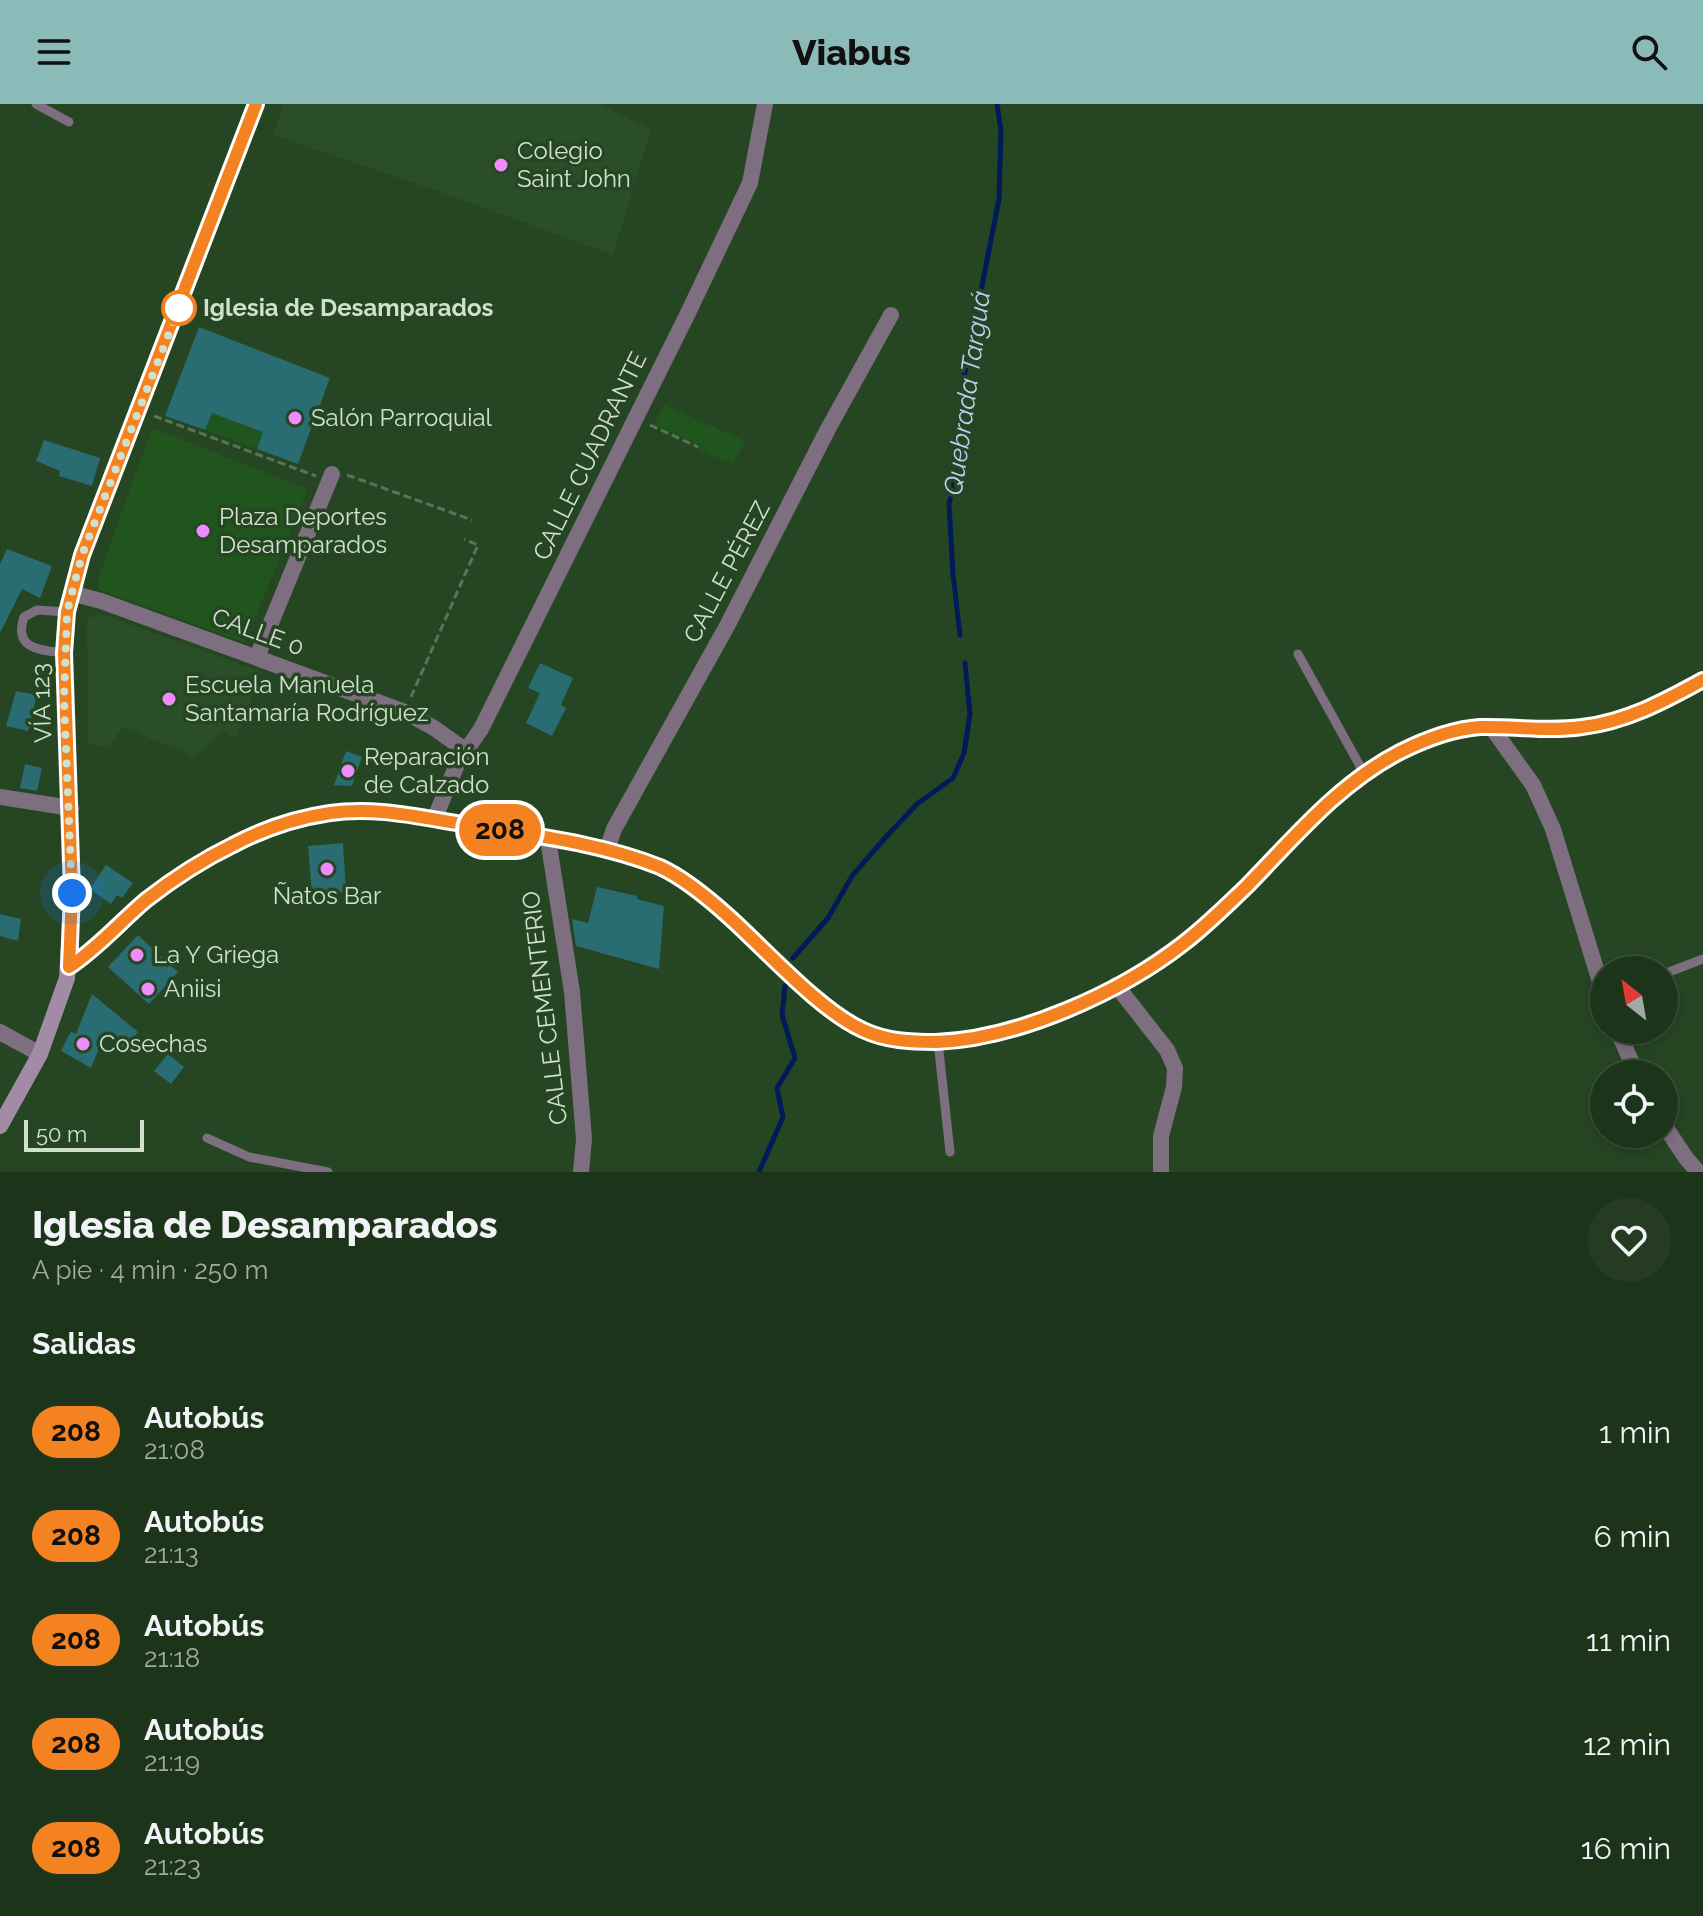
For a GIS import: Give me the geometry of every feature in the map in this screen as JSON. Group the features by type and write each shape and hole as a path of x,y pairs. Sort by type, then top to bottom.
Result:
{"main road":[{"name":"VÍA 123","path":"0,1126 40,1054 62,998 69,967 72,923 71,808 64,653 71,593 82,555 256,104"}],"street":[{"name":"CALLE CUADRANTE","path":"434,820 465,750 481,729 750,183 765,104"},
{"name":"CALLE PÉREZ","path":"607,850 614,829 727,626 828,429 891,315"},
{"path":"257,657 330,478"},
{"name":"CALLE 0","path":"71,593 405,712 465,750"},
{"path":"69,967 86,956 144,902 185,872 233,844 274,827 332,812 362,810 607,850 664,869 723,911 847,1021 862,1030 897,1041 938,1042 1007,1032 1052,1016 1116,985 1170,953 1209,923 1307,822 1397,753 1427,740 1476,727 1555,729 1605,723 1661,703 1703,680"},
{"path":"1492,728 1533,785 1553,829 1592,956"},
{"path":"0,797 71,808"},
{"name":"CALLE CEMENTERIO","path":"548,839 573,1008 584,1139 581,1172"},
{"path":"1116,985 1167,1050 1175,1068 1174,1087 1161,1136 1161,1172"},
{"path":"0,1032 40,1054"},
{"path":"1678,1146 1698,1172"}],"lane":[{"path":"36,104 69,122"},
{"path":"64,653 39,650 27,644 21,636 21,627 24,617 37,610 67,612"},
{"path":"1298,654 1365,775"},
{"path":"1678,969 1703,959"},
{"path":"938,1042 950,1152"},
{"path":"207,1138 249,1157 328,1172"}],"path":[{"path":"139,410 330,478 342,473 472,520"},
{"path":"650,424 698,447"},
{"path":"405,712 478,545 464,539"}],"shaded area":[{"name":"Colegio Saint John","path":"284,104 598,104 651,129 613,255 273,135"},
{"path":"664,405 745,441 733,464 697,449 698,445 654,425"},
{"path":"279,406 257,449 205,430 212,413"},
{"name":"Plaza Deportes Desamparados","path":"152,428 308,489 245,643 98,589 100,573"},
{"name":"Escuela Manuela Santamaría Rodríguez","path":"101,614 262,672 236,738 221,731 195,757 124,727 108,746 88,744 87,619"}],"building":[{"path":"199,327 330,378 298,464 257,449 263,432 212,413 205,430 165,416"},
{"path":"44,440 100,458 92,486 59,476 60,471 36,461"},
{"path":"7,549 52,566 40,598 22,589 0,633 0,564"},
{"path":"540,663 573,678 561,705 566,708 552,736 526,723 540,693 528,688"},
{"path":"16,691 37,695 28,731 6,726"},
{"name":"Reparación de Calzado","path":"346,751 362,757 352,786 334,785"},
{"path":"25,764 42,768 37,791 20,788"},
{"name":"Ñatos Bar","path":"343,843 346,892 312,894 308,846"},
{"path":"106,865 133,883 122,898 117,895 111,904 90,889"},
{"path":"597,887 664,906 659,969 576,946 572,919 588,923"},
{"path":"0,914 21,919 18,941 0,936"},
{"name":"Aniisi","path":"138,935 178,972 149,1004 108,967"},
{"path":"92,994 138,1032 123,1050 105,1034 91,1068 61,1051 71,1031 76,1034"},
{"path":"168,1054 184,1067 171,1084 154,1071"}],"waterway":[{"name":"Quebrada Targuá","path":"960,635 949,504 958,467 963,383 999,199 1001,131 997,104"},
{"name":"Quebrada Targuá","path":"793,958 828,918 852,876 885,838 917,804 953,778 964,753 970,714 965,663"},
{"name":"Quebrada Targuá","path":"759,1172 783,1117 777,1088 795,1058 782,1015 785,986"}],"bus line":[{"name":"208","path":"256,104 205,243 82,555 71,593 64,653 71,808 69,967 86,956 144,902 185,872 233,844 301,818 332,812 362,810 401,813 607,850 664,869 723,911 828,1007 862,1030 897,1041 973,1039 1007,1032 1052,1016 1116,985 1170,953 1209,923 1326,805 1397,753 1439,736 1476,727 1555,729 1605,723 1661,703 1703,680"}],"place":[{"name":"Colegio Saint John","path":"501,165"},
{"name":"Iglesia de Desamparados","path":"179,308"},
{"name":"Salón Parroquial","path":"295,418"},
{"name":"Plaza Deportes Desamparados","path":"203,531"},
{"name":"Escuela Manuela Santamaría Rodríguez","path":"169,699"},
{"name":"Reparación de Calzado","path":"348,771"},
{"name":"Ñatos Bar","path":"327,869"},
{"name":"La Y Griega","path":"137,955"},
{"name":"Aniisi","path":"148,989"},
{"name":"Cosechas","path":"83,1044"}],"route":[{"path":"72,893 71,808 64,699 67,612 82,555 179,308"}]}
